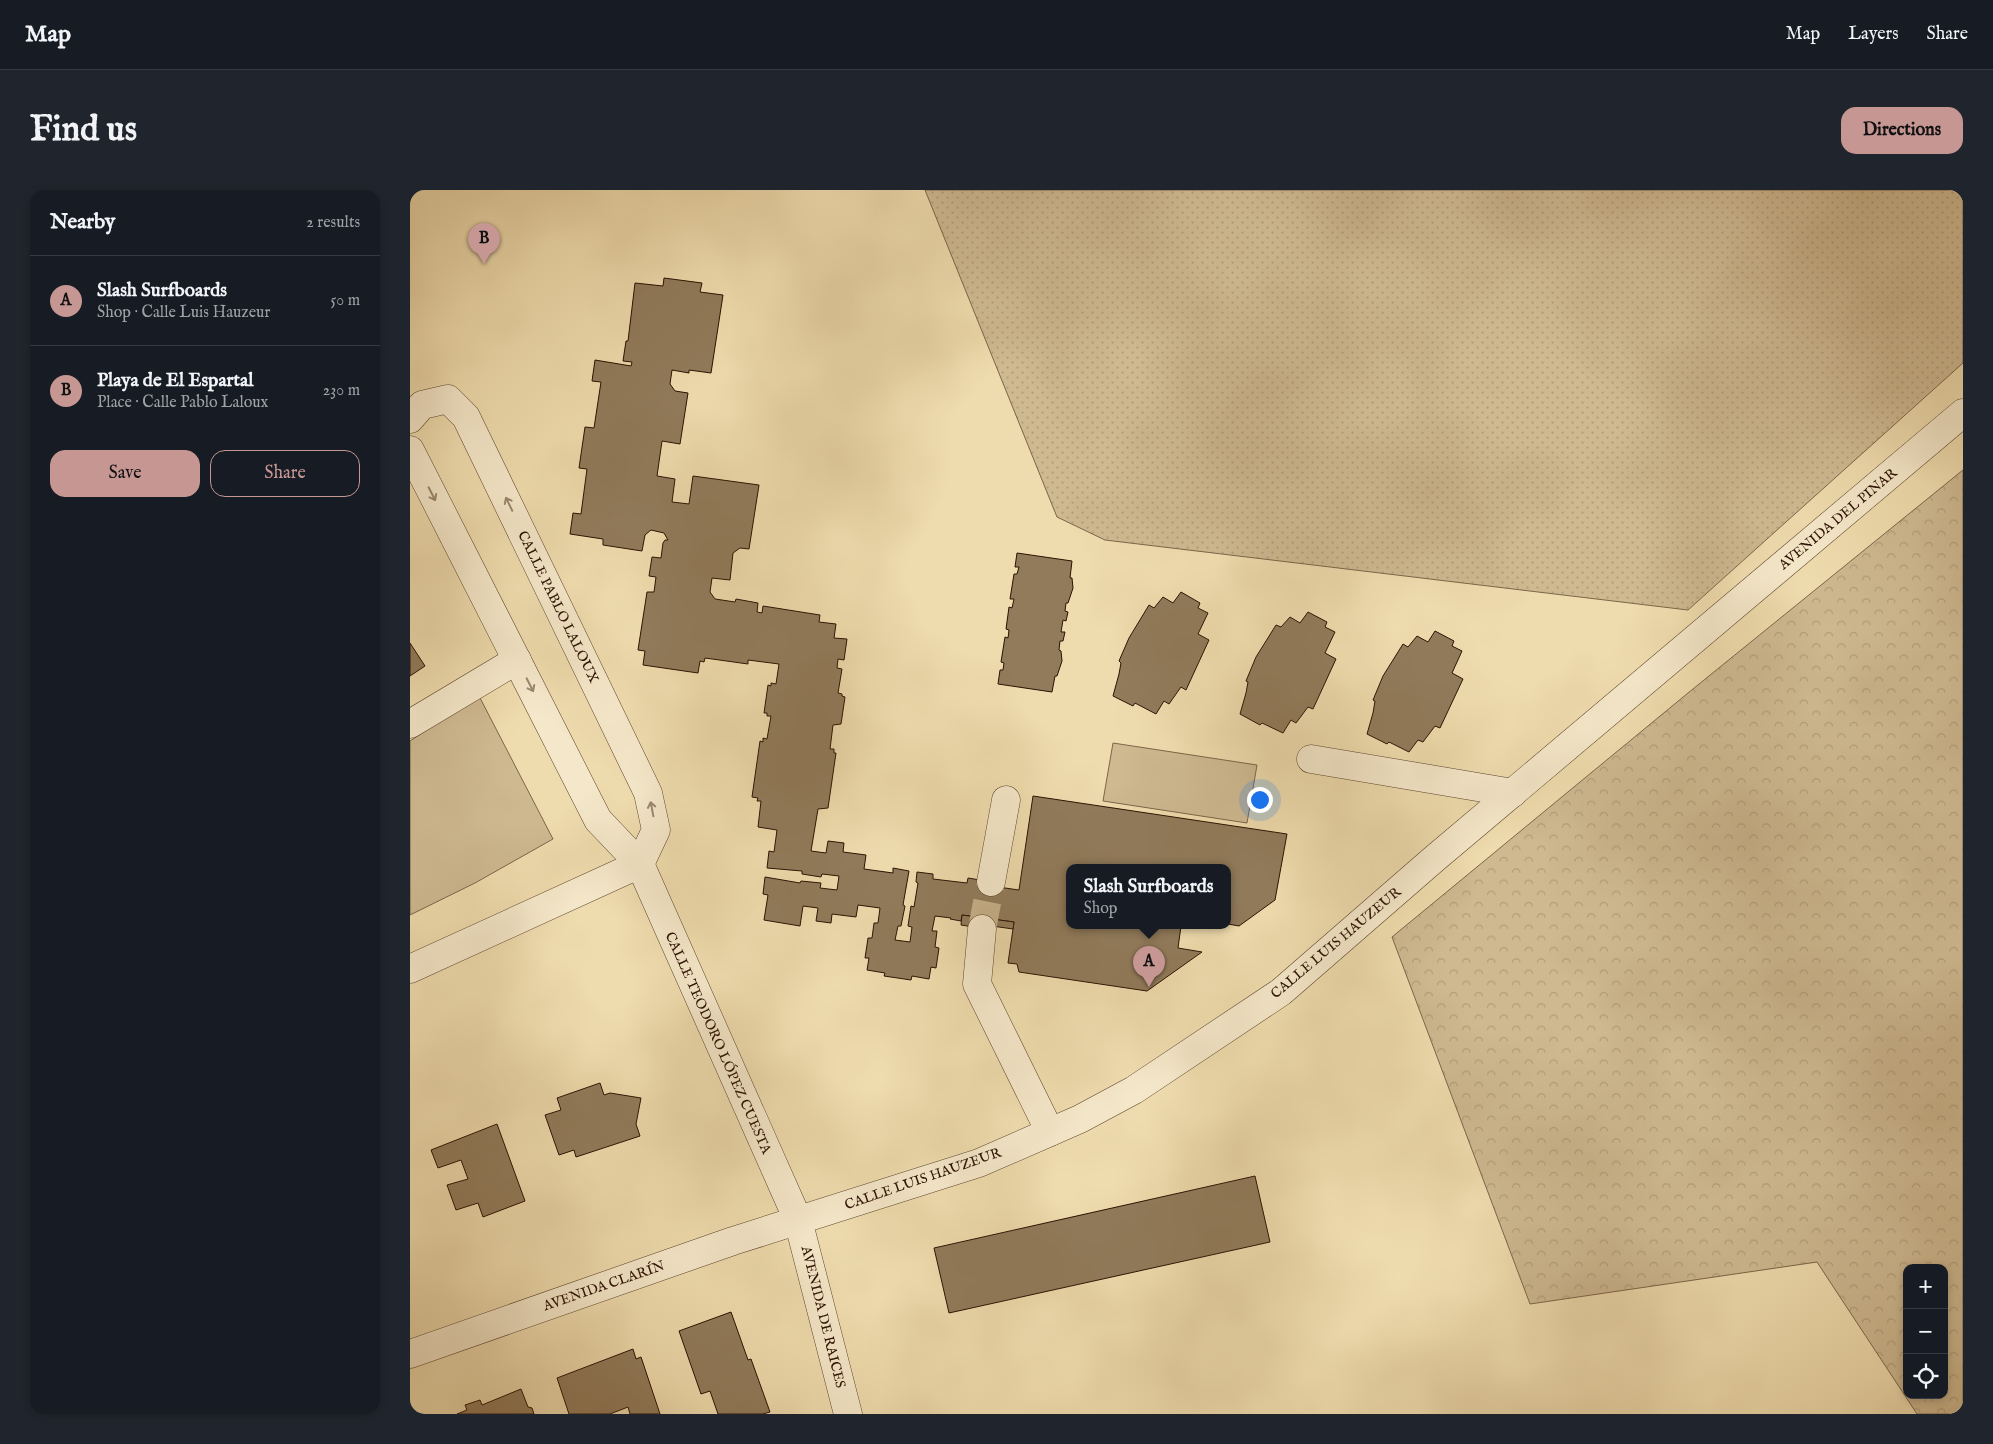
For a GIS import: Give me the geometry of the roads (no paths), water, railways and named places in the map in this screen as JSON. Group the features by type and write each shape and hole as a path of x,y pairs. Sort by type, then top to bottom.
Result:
{"street":[{"name":"CALLE PABLO LALOUX","path":"410,419 422,405 448,399 466,416 648,793 656,830 640,864"},
{"name":"AVENIDA DEL PINAR","path":"1712,626 1963,413"},
{"path":"410,450 598,820 640,864 410,969"},
{"name":"CALLE LUIS HAUZEUR","path":"798,1220 979,1163 1080,1119 1134,1090 1281,992 1513,793 1712,626"},
{"path":"410,724 517,660"},
{"path":"1311,759 1513,793"},
{"path":"991,882 1006,800"},
{"name":"CALLE TEODORO LÓPEZ CUESTA","path":"640,864 798,1220"},
{"path":"982,928 977,984 1050,1132"},
{"name":"AVENIDA CLARÍN","path":"410,1354 798,1220"},
{"name":"AVENIDA DE RAICES","path":"798,1220 848,1414"}],"tunnel":[{"path":"982,929 991,882"}],"place":[{"name":"Playa de El Espartal","path":"484,264"},
{"name":"Slash Surfboards","path":"1149,987"}]}
